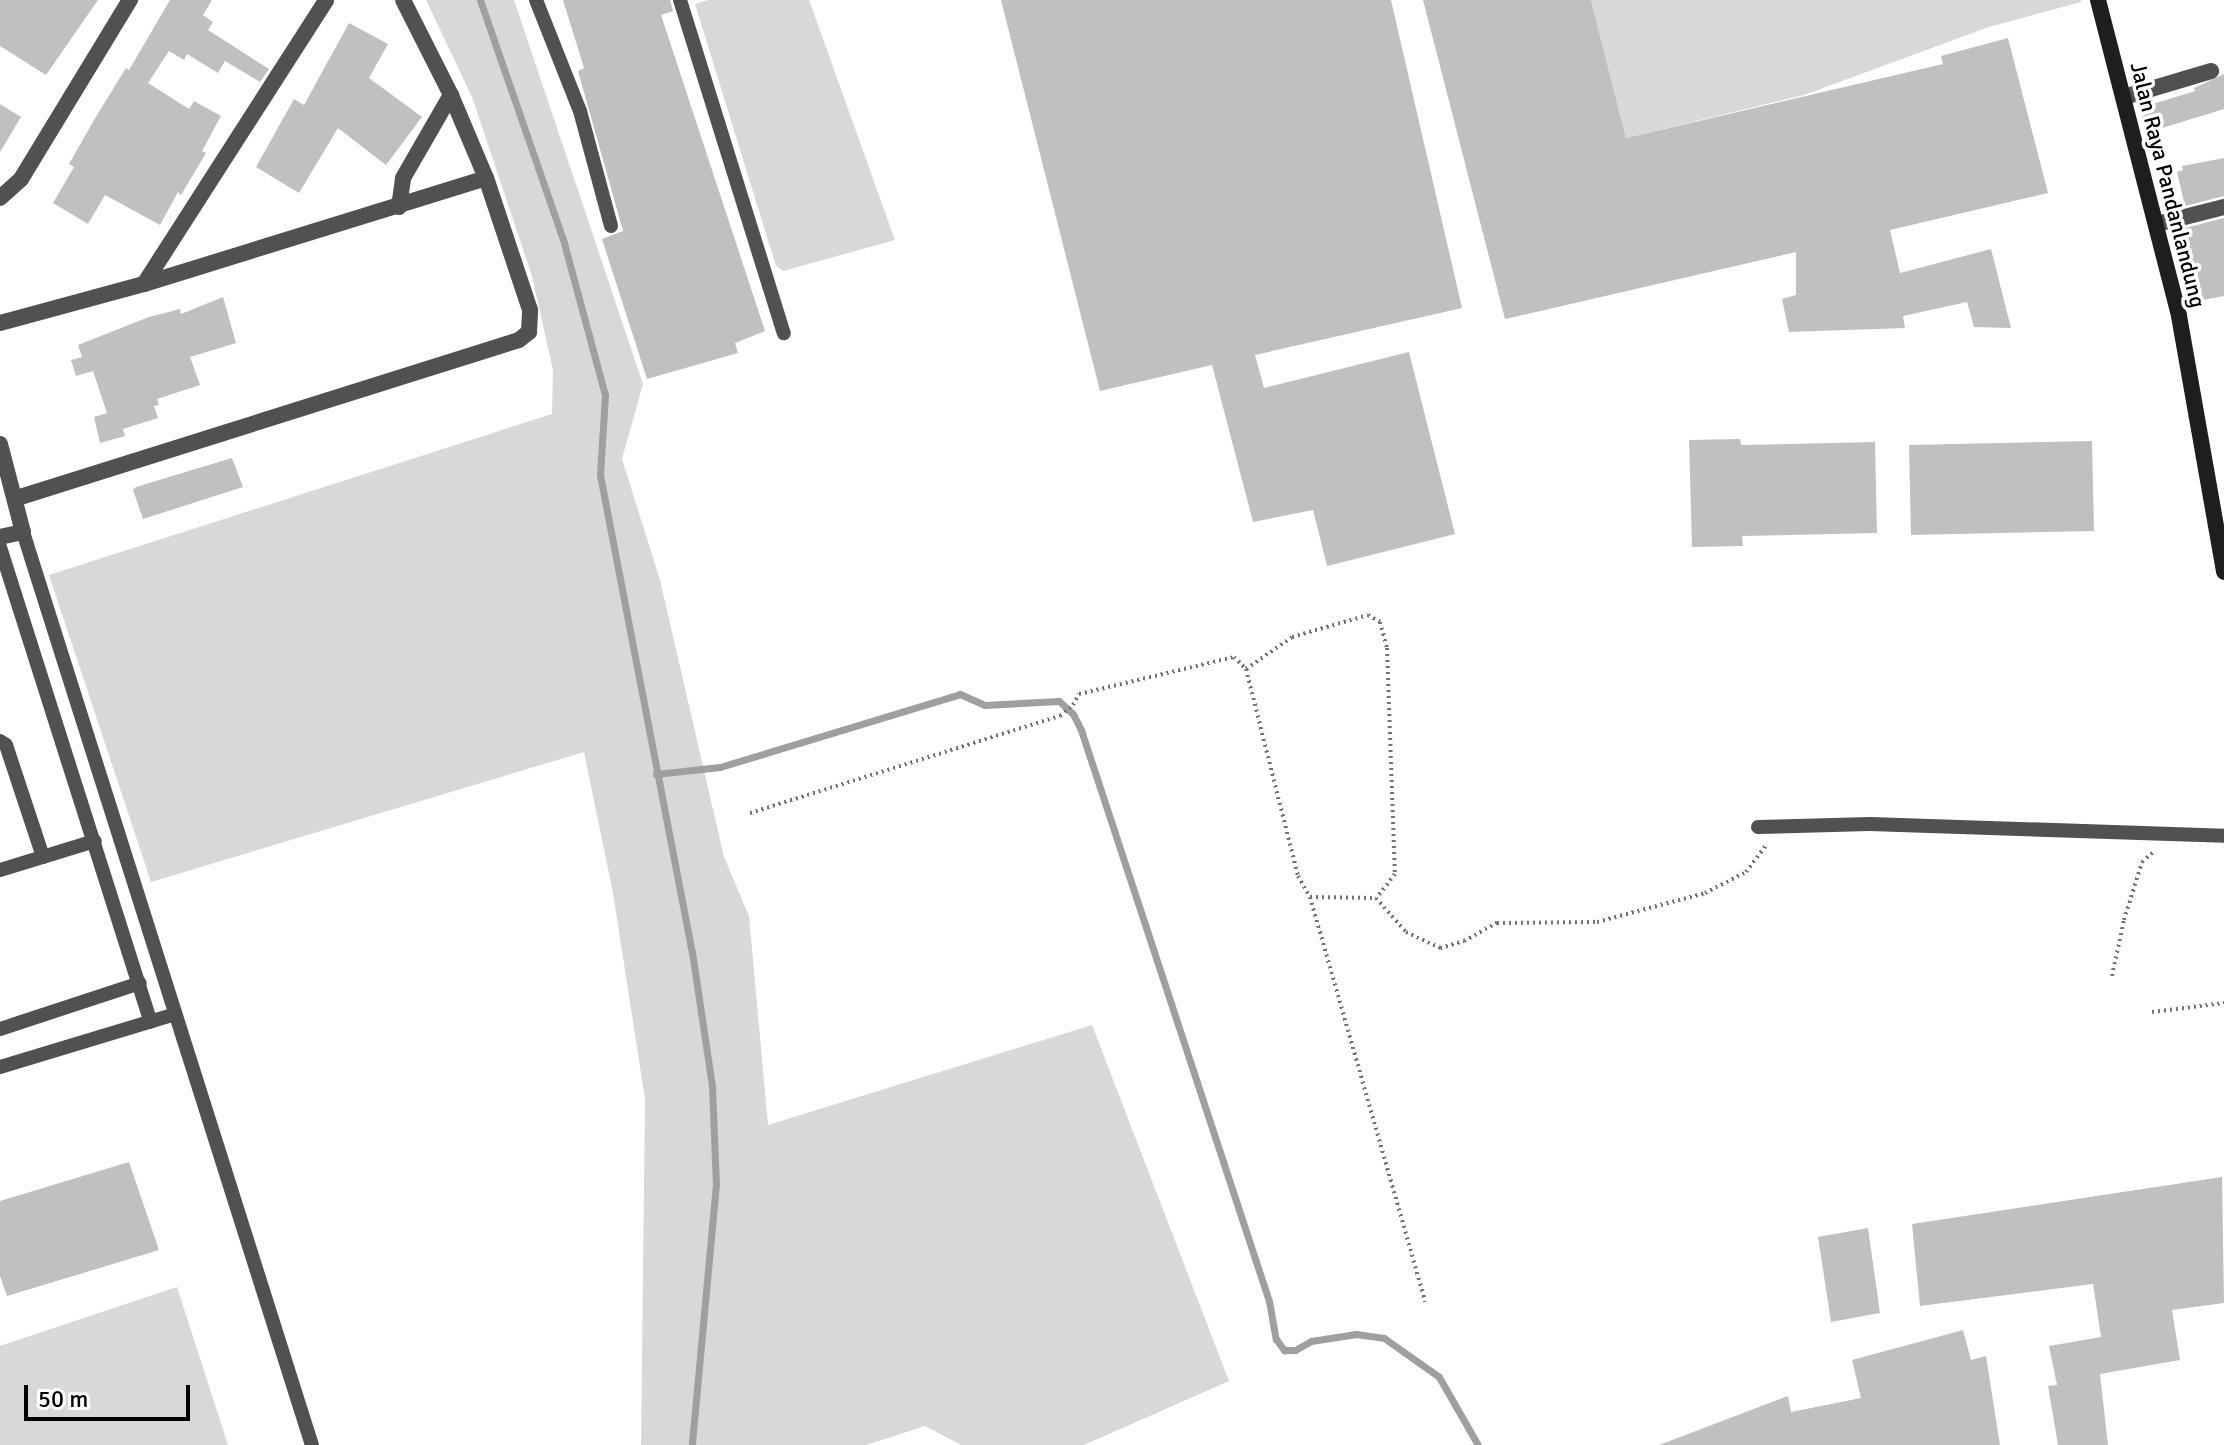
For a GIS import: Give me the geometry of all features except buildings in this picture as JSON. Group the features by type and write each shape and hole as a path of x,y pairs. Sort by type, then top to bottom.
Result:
{"street":[{"path":"0,198 21,179 130,0"},
{"path":"144,284 326,0"},
{"path":"17,498 519,340 529,332 532,318 486,178 451,95 403,0"},
{"name":"Jalan Raya Pandanlandung","path":"2098,0 2157,224 2192,379 2224,572"},
{"path":"2124,97 2211,71"},
{"path":"399,207 403,178 451,95"},
{"path":"0,323 144,284 486,178"},
{"path":"2157,224 2224,207"},
{"path":"0,444 17,498 23,532 0,537"}],"lane":[{"path":"536,0 580,111 611,226"},
{"path":"680,0 784,333"},
{"path":"23,532 312,1445"},
{"path":"0,547 151,1022"},
{"path":"0,741 6,745 43,857"},
{"path":"1764,826 2007,826 2224,836"},
{"path":"0,870 95,841"},
{"path":"0,1029 140,983"},
{"path":"0,1067 175,1014"}],"path":[{"path":"1246,669 1292,637 1368,615 1380,622 1387,648 1395,874 1376,898"},
{"path":"750,813 1060,716 1073,705 1079,694 1234,657 1246,669 1298,876 1310,897 1425,1302"},
{"path":"1310,897 1376,898 1406,932 1440,948 1464,941 1497,923 1597,922 1705,893 1746,872 1766,850 1764,826"},
{"path":"2112,976 2124,920 2142,862 2162,844 2183,836"},
{"path":"2152,1012 2224,1003"}],"shaded area":[{"path":"426,0 514,0 643,384 622,459 660,580 724,857 749,916 768,1125 1092,1025 1229,1381 1084,1445 961,1445 925,1426 866,1445 641,1445 645,1099 613,893 584,752 151,882 49,575 552,414 553,370 532,276 472,97"},
{"path":"708,0 809,0 895,240 783,271 776,266 695,4"},
{"path":"1591,0 2081,2 1989,27 1804,95 1626,138"},
{"path":"177,1287 228,1445 0,1445 0,1346"}],"waterway":[{"path":"480,0 564,243 605,395 600,475 692,952 712,1086 716,1184 692,1445"},
{"path":"656,774 720,767 960,694 985,705 1059,701 1073,714 1081,730 1269,1301 1276,1339 1284,1350 1295,1350 1311,1341 1356,1334 1384,1338 1439,1377 1478,1445"}]}
